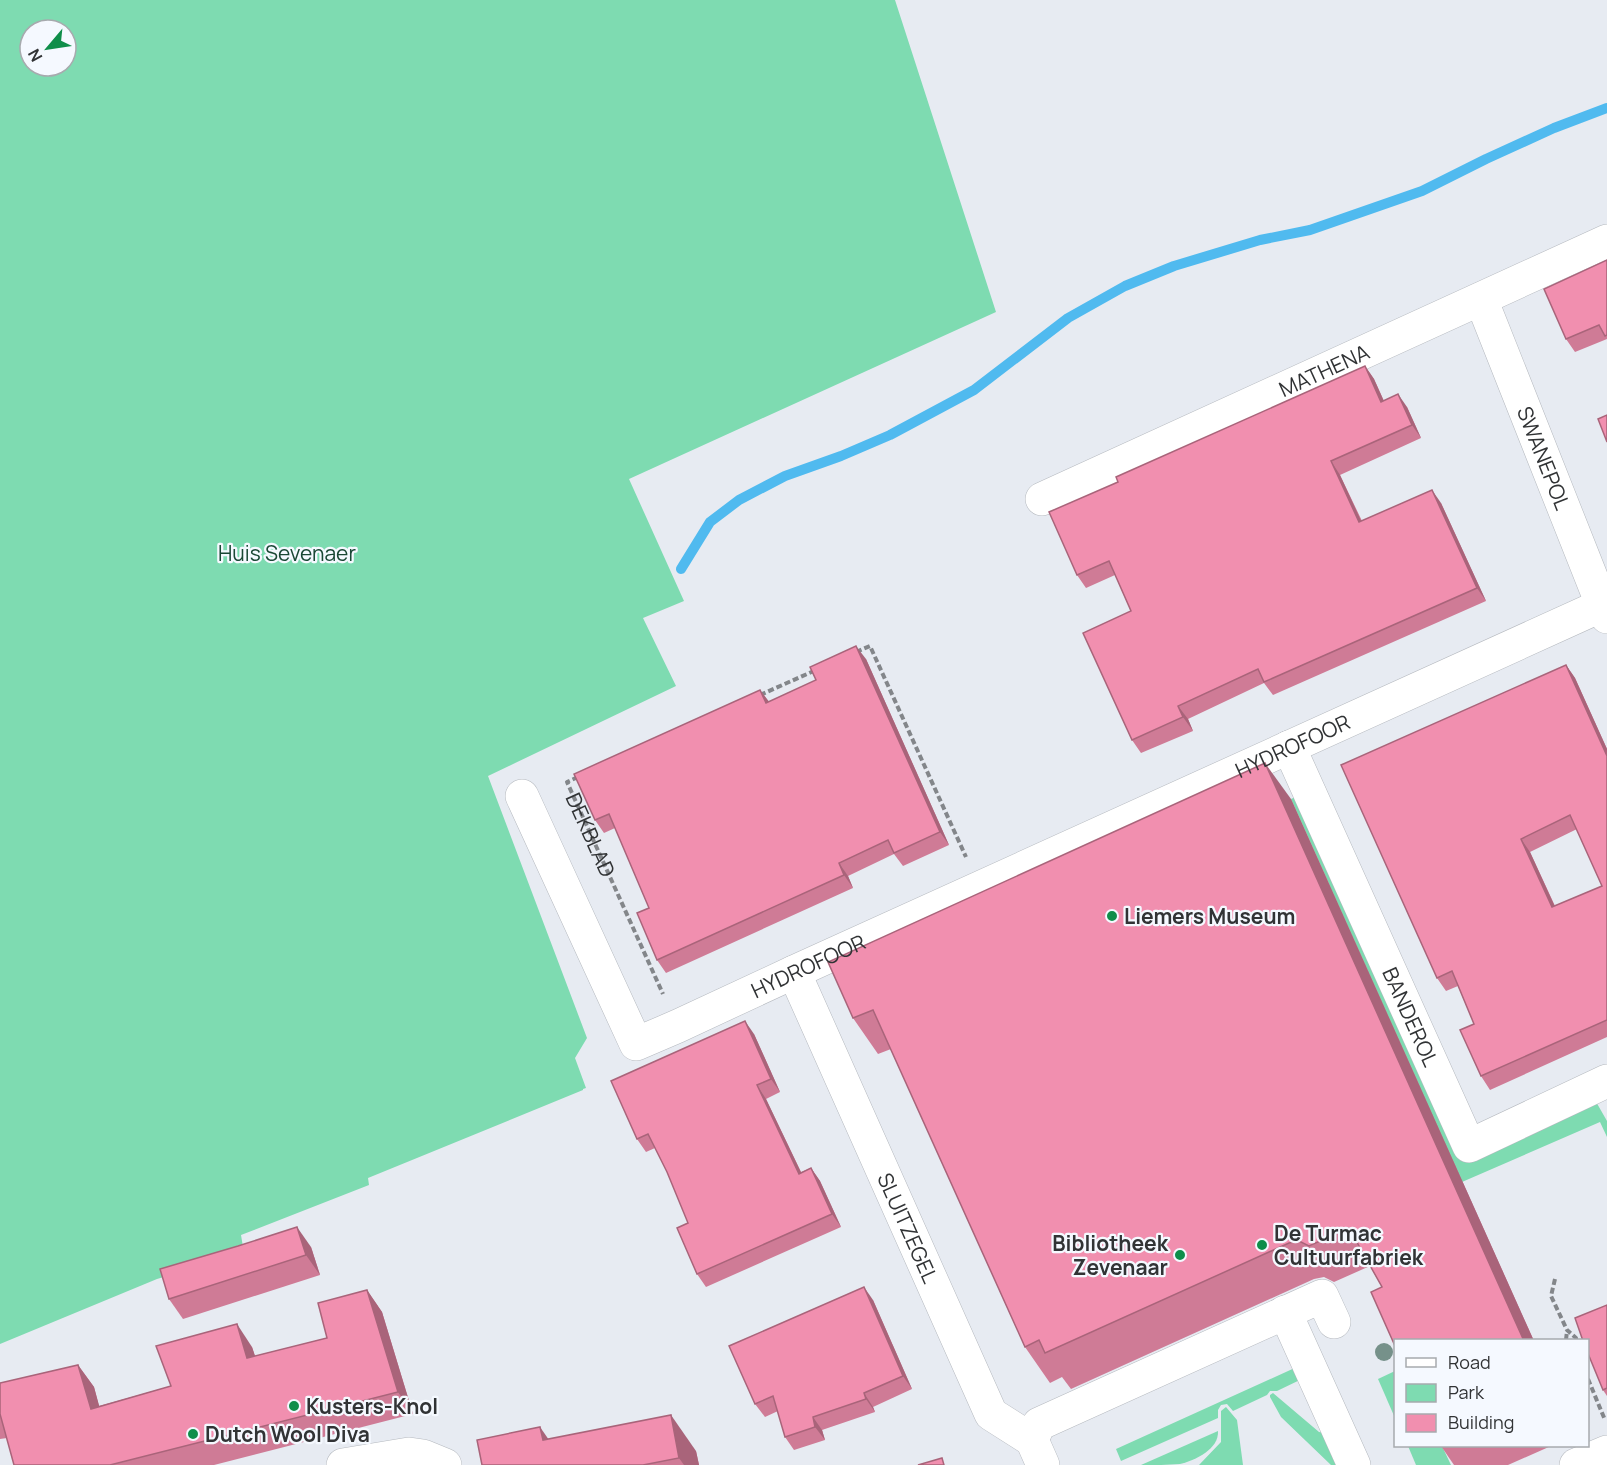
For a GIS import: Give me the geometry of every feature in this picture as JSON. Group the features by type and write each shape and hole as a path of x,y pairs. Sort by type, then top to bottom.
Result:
{"street":[{"name":"MATHENA","path":"1042,499 1607,242"},
{"name":"SWANEPOL","path":"1481,299 1605,609"},
{"name":"HYDROFOOR","path":"522,796 636,1044 1289,747 1605,609"},
{"name":"BANDEROL","path":"1289,747 1469,1146 1607,1081"},
{"name":"SLUITZEGEL","path":"794,972 991,1414 1037,1452"},
{"path":"1037,1452 1039,1424 1285,1312 1322,1296 1334,1322"},
{"path":"1285,1312 1354,1465"},
{"path":"1576,1465 1607,1452"},
{"path":"343,1465 409,1454 423,1456 445,1465"}],"path":[{"path":"848,656 870,646 980,888"},
{"path":"751,699 826,665"},
{"name":"DEKBLAD","path":"578,777 567,782 678,1026"},
{"path":"1555,1279 1551,1296 1567,1330 1576,1339"},
{"path":"1566,1339 1567,1330"},
{"path":"1589,1383 1607,1423"}],"green space":[{"name":"Huis Sevenaer","path":"0,0 895,0 996,312 629,479 684,601 643,618 676,686 488,776 587,1038 575,1058 586,1088 368,1178 369,1185 241,1235 244,1253 157,1279 0,1344"},
{"path":"1300,795 1463,1158 1595,1100 1607,1121 1607,1137 1600,1122 1462,1182 1291,799"},
{"path":"1299,1366 1304,1378 1277,1391 1270,1391 1267,1395 1233,1411 1227,1404 1221,1405 1218,1418 1121,1461 1116,1449"},
{"path":"1394,1371 1394,1416 1378,1379"},
{"path":"1273,1393 1319,1432 1325,1433 1340,1465 1331,1465 1281,1417 1270,1397"},
{"path":"1226,1407 1237,1420 1243,1465 1199,1465 1221,1442 1221,1411"},
{"path":"1218,1431 1211,1448 1193,1460 1180,1464 1141,1465"},
{"path":"1408,1447 1442,1447 1451,1465 1416,1465"}],"building":[{"path":"1607,260 1607,335 1605,336 1599,325 1566,339 1544,289"},
{"path":"1365,366 1381,402 1398,394 1412,425 1331,461 1359,522 1432,490 1477,588 1264,682 1258,669 1178,706 1183,717 1132,740 1083,633 1131,611 1109,561 1077,575 1049,512 1118,482 1116,477"},
{"path":"1607,415 1607,442 1598,419"},
{"path":"856,646 940,832 894,853 888,840 839,863 844,875 657,960 637,913 649,908 609,814 595,820 574,774 760,690 766,703 816,680 810,667"},
{"path":"1566,665 1607,756 1607,1020 1481,1076 1460,1030 1474,1024 1452,971 1437,978 1341,765","holes":["1570,815 1602,886 1552,907 1521,839"]},
{"path":"1265,763 1523,1339 1394,1339 1394,1344 1371,1292 1382,1287 1349,1228 1309,1246 1299,1241 1289,1243 1045,1353 1039,1340 1025,1347 873,1010 853,1018 828,962"},
{"path":"745,1021 771,1079 757,1085 799,1174 811,1168 832,1214 697,1274 677,1228 688,1223 667,1172 648,1134 637,1139 611,1081"},
{"path":"297,1227 306,1255 169,1299 160,1269"},
{"path":"864,1287 903,1376 864,1393 866,1399 813,1417 815,1427 785,1437 773,1396 755,1404 729,1346"},
{"path":"367,1290 398,1392 110,1465 14,1465 0,1414 0,1383 78,1365 91,1409 171,1386 156,1346 237,1324 247,1358 327,1338 318,1303"},
{"path":"1607,1305 1607,1388 1603,1390 1589,1356 1589,1339 1582,1339 1575,1318"},
{"path":"671,1415 679,1458 643,1465 482,1465 477,1440 540,1427 543,1440"},
{"path":"942,1458 944,1465 918,1465"}],"waterway":[{"path":"681,569 710,522 739,500 785,476 890,435 974,390 1068,318 1125,286 1174,266 1260,240 1310,230 1422,191 1554,128 1607,108"}],"place":[{"name":"Liemers Museum","path":"1112,916"},
{"name":"De Turmac Cultuurfabriek","path":"1262,1245"},
{"name":"Bibliotheek Zevenaar","path":"1180,1255"},
{"name":"Kusters-Knol","path":"294,1406"},
{"name":"Dutch Wool Diva","path":"193,1434"}]}
